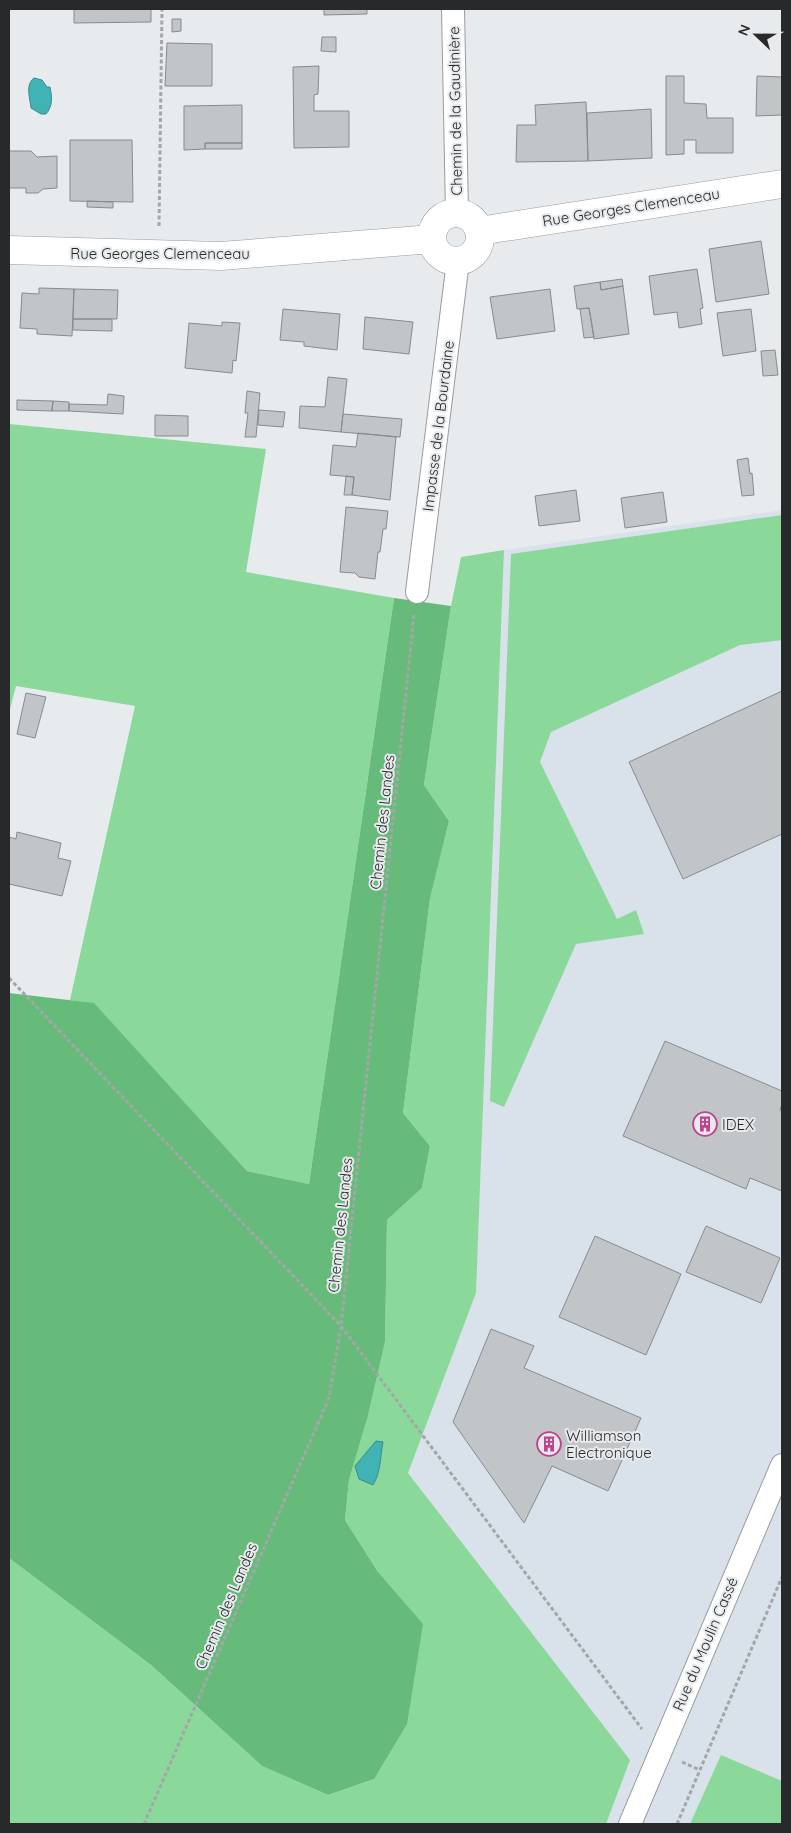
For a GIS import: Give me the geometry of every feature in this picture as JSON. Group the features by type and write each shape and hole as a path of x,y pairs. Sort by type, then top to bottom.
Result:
{"street":[{"name":"Chemin de la Gaudinière","path":"453,9 457,213"},
{"name":"Rue Georges Clemenceau","path":"479,231 782,184"},
{"path":"449,214 465,214 472,219 479,231 480,239 477,247 473,254 466,259 450,260 436,252 432,231 436,223 449,214"},
{"name":"Rue Georges Clemenceau","path":"9,250 221,256 432,239"},
{"name":"Impasse de la Bourdaine","path":"417,592 458,261"},
{"name":"Rue du Moulin Cassé","path":"630,1824 782,1465"}],"path":[{"path":"159,254 162,9"},
{"name":"Chemin des Landes","path":"144,1824 329,1398 341,1326 417,592"},
{"path":"9,978 341,1326 659,1752 700,1770"},
{"path":"677,1824 782,1577"}],"shaded area":[{"path":"782,510 782,1824 606,1824 629,1760 408,1473 476,1293 504,550"}],"green space":[{"path":"9,424 266,449 246,572 394,598 309,1184 247,1171 94,1004 70,1000 135,706 16,686 9,713"},
{"path":"782,515 782,640 740,645 551,732 540,762 617,919 636,910 644,934 576,944 504,1107 490,1101 511,554"},
{"path":"504,550 476,1293 408,1473 630,1760 606,1824 9,1824 9,1558 151,1665 262,1766 328,1795 374,1779 378,1572 345,1520 349,1480 368,1416 385,1342 387,1220 422,1188 430,1146 403,1113 430,899 449,821 424,785 451,606 461,557"},
{"path":"394,598 451,606 424,785 449,821 430,899 403,1113 430,1146 422,1188 387,1220 385,1342 368,1416 349,1480 345,1520 378,1572 423,1624 407,1724 374,1779 328,1795 262,1766 151,1665 9,1558 9,993 94,1003 247,1171 309,1184"},
{"path":"721,1755 782,1781 782,1824 690,1824"}],"water":[{"path":"34,78 42,80 47,87 50,87 50,108 46,114 41,114 31,108 29,88"},
{"path":"376,1441 383,1442 379,1470 373,1485 359,1479 355,1466"}],"building":[{"path":"74,9 151,9 151,22 74,23"},
{"path":"324,9 367,9 367,14 324,15"},
{"path":"172,19 181,19 181,31 172,32"},
{"path":"322,37 336,37 336,52 321,51"},
{"path":"167,43 212,44 212,86 165,86"},
{"path":"319,66 318,94 314,95 314,111 349,111 349,147 294,148 293,67"},
{"path":"666,76 684,76 684,103 706,104 707,118 733,118 733,153 696,153 696,140 684,140 684,154 666,155"},
{"path":"757,76 782,77 782,115 756,116"},
{"path":"586,102 588,161 516,162 517,125 536,125 535,105"},
{"path":"242,105 242,143 205,143 205,149 184,150 184,106"},
{"path":"651,109 652,158 588,161 587,113"},
{"path":"70,140 132,140 133,202 70,201"},
{"path":"205,143 242,143 242,149 205,149"},
{"path":"9,151 31,151 37,157 57,156 57,188 43,189 38,193 26,193 26,188 9,188"},
{"path":"87,201 113,202 113,208 87,207"},
{"path":"761,241 769,294 716,302 709,249"},
{"path":"697,269 703,308 700,309 702,324 679,328 677,312 654,315 649,276"},
{"path":"622,279 623,286 601,290 600,282"},
{"path":"600,282 601,290 623,286 629,334 594,339 589,308 577,309 574,286"},
{"path":"39,288 74,289 72,336 37,334 37,329 20,328 22,293 39,294"},
{"path":"74,289 118,290 117,319 73,319"},
{"path":"550,289 555,331 497,339 490,297"},
{"path":"589,308 594,337 584,338 580,309"},
{"path":"283,309 340,314 337,350 304,346 304,342 280,340"},
{"path":"751,309 756,351 723,356 717,313"},
{"path":"365,317 413,322 409,354 363,349"},
{"path":"73,319 112,319 112,331 73,330"},
{"path":"222,322 240,323 236,361 233,360 232,373 185,368 189,323 222,326"},
{"path":"775,350 778,375 763,376 761,351"},
{"path":"328,377 347,379 341,432 299,428 300,406 325,407"},
{"path":"247,391 260,393 256,437 245,437 248,413 245,413"},
{"path":"108,394 124,396 123,414 69,411 69,404 107,405"},
{"path":"17,400 53,401 52,411 17,410"},
{"path":"53,401 69,402 69,411 52,411"},
{"path":"259,410 285,412 283,427 258,425"},
{"path":"343,414 402,419 400,437 341,432"},
{"path":"155,415 188,416 188,436 155,436"},
{"path":"358,433 396,437 390,500 352,495 354,477 330,475 333,445 356,447"},
{"path":"748,458 750,474 752,473 754,495 742,496 737,460"},
{"path":"346,476 354,477 352,495 344,495"},
{"path":"576,490 580,521 539,526 535,496"},
{"path":"663,492 667,522 625,528 621,498"},
{"path":"346,507 388,511 386,529 383,529 380,552 378,552 375,579 359,577 355,573 340,572"},
{"path":"782,691 782,834 683,879 629,762"},
{"path":"26,693 46,697 35,738 17,734"},
{"path":"17,832 61,843 58,858 71,861 62,896 9,884 9,837 16,839"},
{"name":"IDEX","path":"665,1041 782,1091 780,1110 782,1111 782,1191 750,1178 746,1189 623,1136"},
{"path":"706,1226 780,1258 761,1303 686,1272"},
{"path":"595,1236 681,1274 646,1355 559,1317"},
{"name":"Williamson Electronique","path":"491,1329 534,1346 524,1368 641,1418 608,1491 552,1466 524,1523 453,1422"}],"place":[{"name":"IDEX","path":"705,1124"},
{"name":"Williamson Electronique","path":"549,1444"}]}
